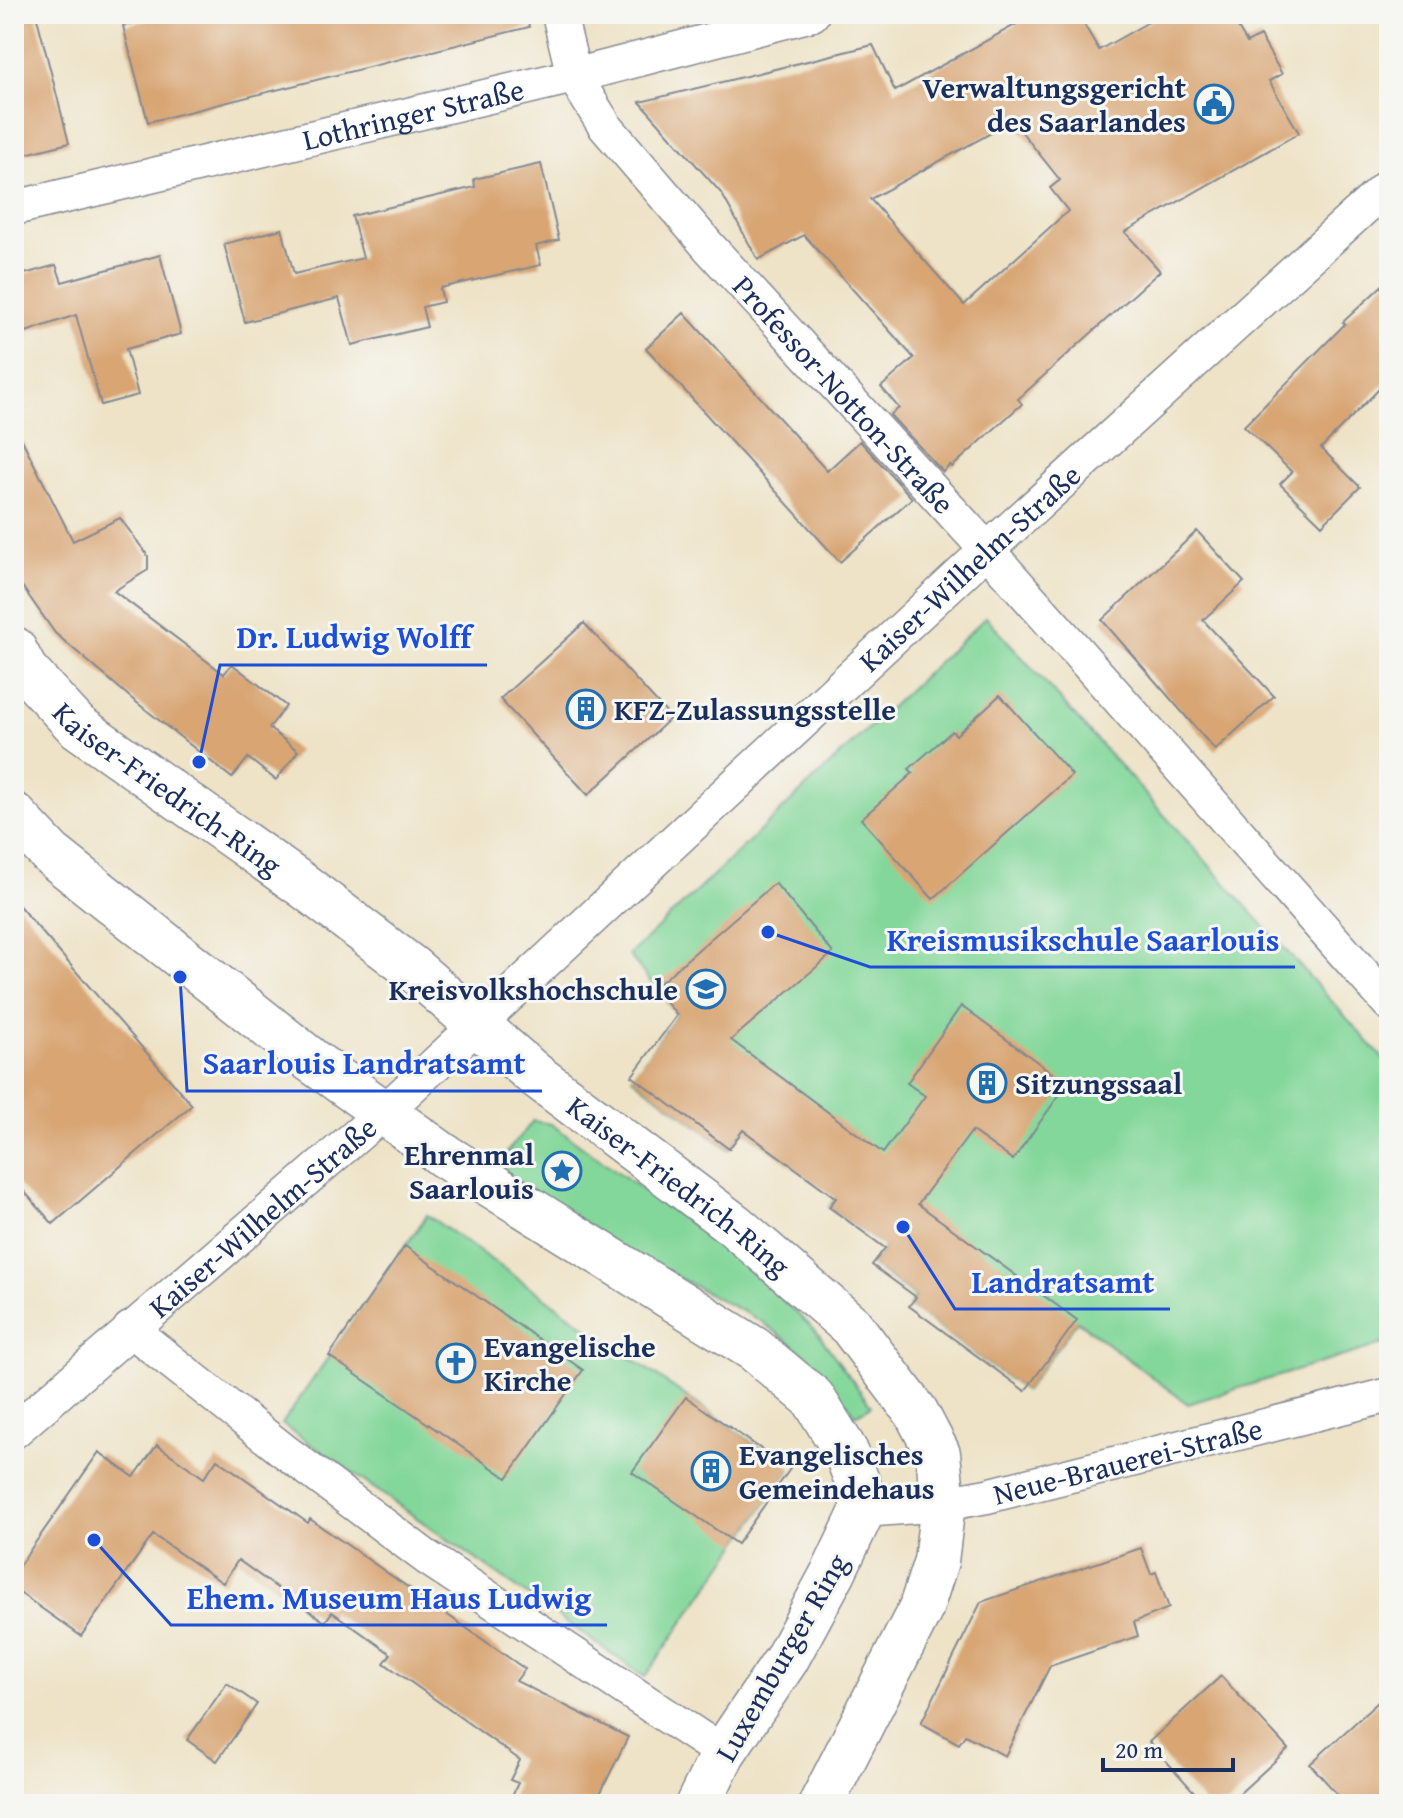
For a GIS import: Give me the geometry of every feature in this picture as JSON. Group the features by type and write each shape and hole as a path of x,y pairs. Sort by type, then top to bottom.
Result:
{"street":[{"name":"Professor-Notton-Straße","path":"559,14 574,76 605,126 709,247 987,550 1389,1003"},
{"name":"Lothringer Straße","path":"14,208 574,76 812,14"},
{"name":"Kaiser-Wilhelm-Straße","path":"14,1431 478,1027 987,550 1389,185"},
{"name":"Kaiser-Friedrich-Ring","path":"14,649 25,670 77,726 305,887 412,968 553,1089 734,1225 851,1326 916,1412 938,1454 943,1504"},
{"path":"14,815 63,864 312,1061 443,1155 754,1349 778,1368 813,1398 838,1438 859,1487 863,1510"},
{"path":"130,1329 283,1450 426,1557 723,1753"},
{"name":"Neue-Brauerei-Straße","path":"863,1510 943,1504 987,1496 1389,1395"},
{"path":"821,1804 921,1608 936,1561 943,1504"},
{"name":"Luxemburger Ring","path":"698,1804 723,1753 786,1660 863,1510"}],"green space":[{"path":"986,617 1389,1065 1389,1342 1188,1404 1077,1321 1025,1391 909,1306 915,1297 872,1265 885,1247 829,1207 836,1197 744,1130 729,1149 632,1077 677,1015 629,955"},
{"path":"533,1121 551,1124 732,1254 816,1331 871,1406 856,1415 805,1354 761,1321 625,1250 497,1168"},
{"path":"427,1215 790,1469 645,1677 282,1424"}],"building":[{"path":"14,14 36,14 69,143 14,157"},
{"path":"171,14 527,14 529,27 148,122 123,26"},
{"path":"1035,14 1078,14 1099,50 1163,14 1230,14 1247,43 1260,36 1282,74 1269,81 1299,133 1125,232 1160,271 1018,399 1022,404 943,472 890,415 899,408 881,387 914,358 804,235 758,260 722,194 640,102 873,45 895,91","holes":["1013,121 1060,180 1050,188 1068,211 964,305 870,199"]},
{"path":"541,164 559,240 536,246 541,265 440,288 443,302 422,307 427,327 352,345 339,298 245,322 224,244 282,229 294,274 363,258 352,216 475,187 474,179"},
{"path":"160,255 181,334 126,349 138,395 101,405 76,315 14,336 14,277 56,265 62,282"},
{"path":"1389,279 1389,379 1321,448 1360,487 1322,525 1280,484 1292,472 1244,426 1345,324 1343,322"},
{"path":"684,313 827,471 860,441 912,498 840,562 646,348"},
{"path":"14,424 73,541 120,518 148,556 148,570 114,591 224,674 232,664 286,706 269,728 298,751 276,780 248,758 232,778 55,633 14,575"},
{"path":"1197,531 1244,582 1203,620 1274,696 1215,750 1102,620"},
{"name":"KFZ-Zulassungsstelle","path":"584,623 671,718 588,795 500,699"},
{"path":"1000,695 1072,775 933,899 861,819 913,773 909,769 952,731 956,735"},
{"path":"775,883 833,953 731,1040 883,1153 925,1096 907,1083 961,1006 1067,1084 1013,1160 972,1131 918,1204 1077,1320 1025,1391 909,1306 916,1297 872,1265 885,1248 829,1207 836,1198 743,1130 729,1149 632,1076 677,1015 654,988"},
{"path":"14,900 192,1105 53,1224 14,1180"},
{"name":"Evangelische Kirche","path":"405,1246 583,1370 507,1478 329,1356"},
{"name":"Evangelisches Gemeindehaus","path":"686,1397 790,1469 737,1544 632,1472"},
{"path":"157,1445 204,1478 217,1459 308,1523 310,1519 525,1669 516,1681 628,1737 595,1804 508,1804 518,1783 510,1780 520,1760 384,1663 391,1654 332,1612 325,1622 238,1560 223,1583 153,1535 81,1636 14,1589 14,1573 99,1452 134,1477"},
{"path":"1141,1548 1151,1574 1156,1572 1169,1608 1134,1622 1138,1636 1050,1666 1005,1756 965,1735 959,1744 921,1723 981,1602"},
{"path":"1221,1676 1288,1749 1228,1804 1205,1804 1149,1742"},
{"path":"227,1683 257,1704 217,1761 187,1740"},
{"path":"1389,1692 1389,1804 1346,1804 1310,1764"}],"place":[{"name":"Verwaltungsgericht des Saarlandes","path":"1214,104"},
{"name":"KFZ-Zulassungsstelle","path":"586,709"},
{"name":"Dr. Ludwig Wolff","path":"199,762"},
{"name":"Kreismusikschule Saarlouis","path":"768,932"},
{"name":"Saarlouis Landratsamt","path":"180,977"},
{"name":"Kreisvolkshochschule","path":"706,989"},
{"name":"Sitzungssaal","path":"987,1083"},
{"name":"Ehrenmal Saarlouis","path":"562,1171"},
{"name":"Landratsamt","path":"903,1227"},
{"name":"Evangelische Kirche","path":"456,1363"},
{"name":"Evangelisches Gemeindehaus","path":"711,1471"},
{"name":"Ehem. Museum Haus Ludwig","path":"94,1540"}]}
